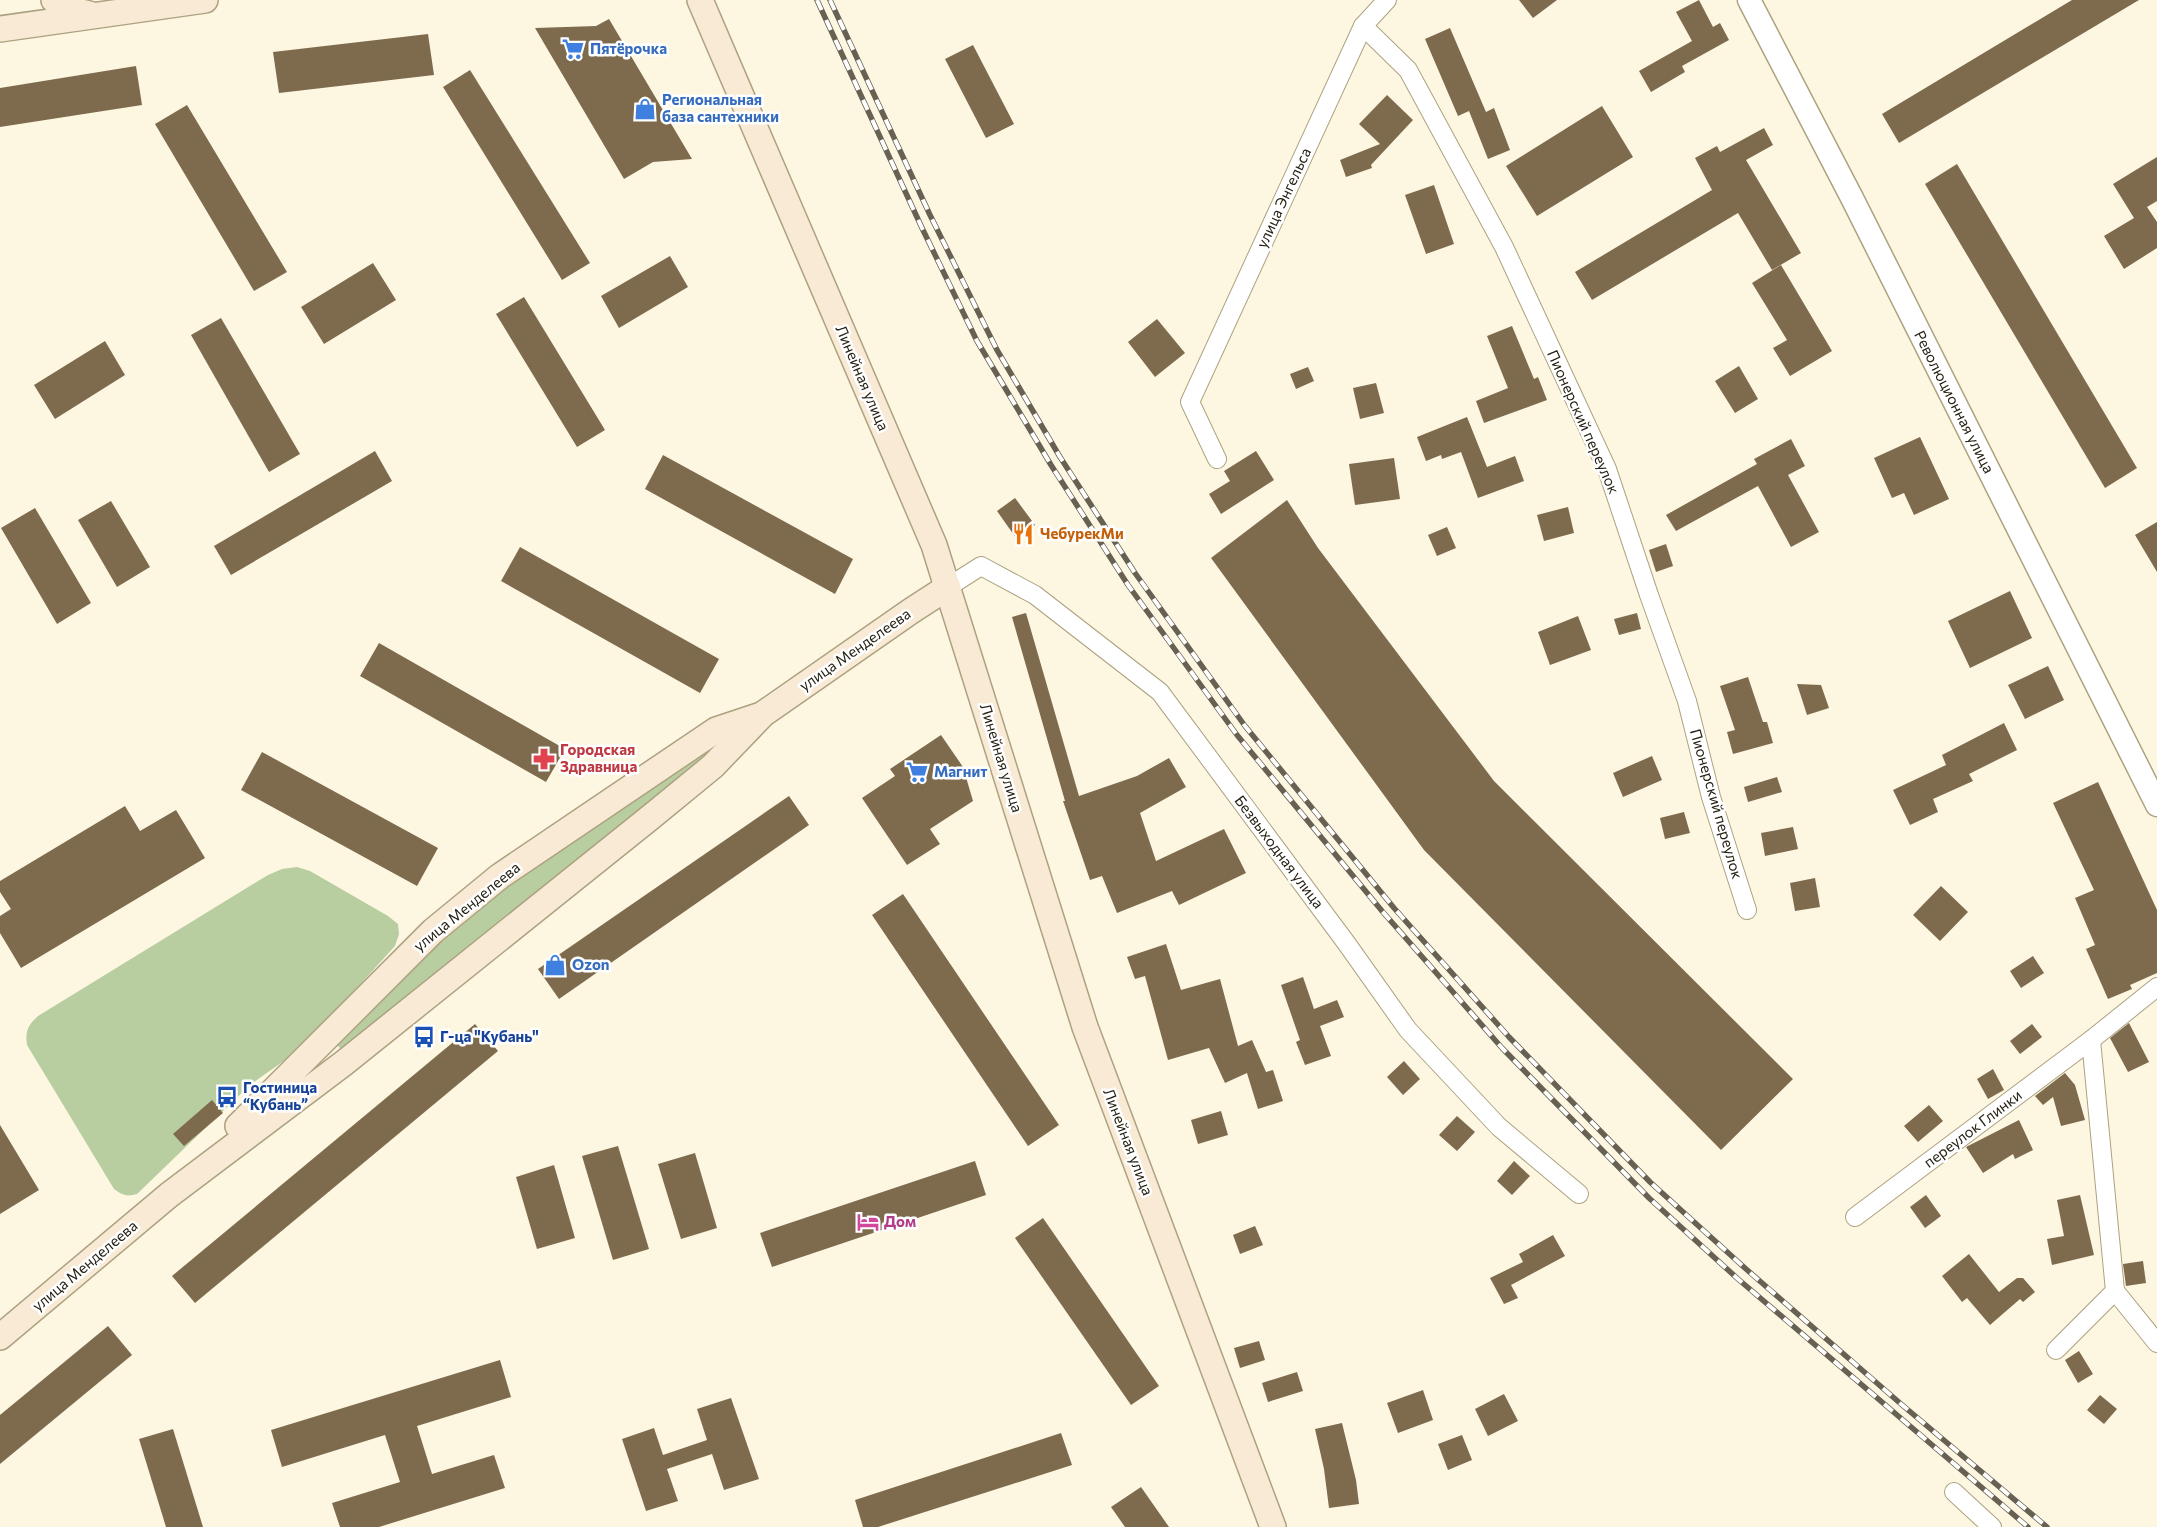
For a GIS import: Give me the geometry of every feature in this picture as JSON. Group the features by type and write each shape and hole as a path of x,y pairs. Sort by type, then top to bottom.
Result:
{"main road":[{"path":"54,0 61,7 96,15"},
{"path":"0,30 205,0"},
{"name":"Линейная улица","path":"700,0 934,545 1085,1027 1273,1527"},
{"name":"улица Менделеева","path":"0,1337 169,1195 344,1063 660,810 713,766 763,714 948,587"},
{"name":"улица Менделеева","path":"169,1195 433,931 500,876 716,730 763,714"}],"street":[{"name":"улица Энгельса","path":"1217,459 1190,402 1363,26 1387,0"},
{"name":"Революционная улица","path":"1749,0 1856,207 2157,805"},
{"name":"Пионерский переулок","path":"1363,26 1408,70 1504,247 1607,469 1649,595 1687,700 1711,797 1747,910"},
{"name":"Безвыходная улица","path":"948,587 982,566 1035,594 1160,692 1347,944 1408,1030 1499,1126 1579,1194"},
{"name":"переулок Глинки","path":"1855,1217 2091,1040 2157,987"},
{"path":"2091,1040 2115,1291 2157,1343"},
{"path":"2056,1350 2115,1291"},
{"path":"1954,1492 1992,1527"}],"green space":[{"path":"706,752 708,756 341,1049 336,1044 457,920"},
{"path":"297,867 310,871 388,916 398,924 399,934 395,946 302,1048 251,1084 137,1194 125,1195 120,1193 114,1189 27,1045 26,1036 30,1025 38,1016 268,875 282,869"}],"building":[{"path":"1519,0 1557,0 1533,18"},
{"path":"1699,0 1713,27 1720,23 1729,40 1682,66 1685,72 1651,92 1639,71 1692,41 1676,12"},
{"path":"2072,0 2139,0 1899,143 1882,114"},
{"path":"609,19 692,159 653,162 624,179 535,28 596,26"},
{"path":"1450,28 1486,112 1494,108 1510,150 1488,159 1469,111 1458,116 1425,39"},
{"path":"428,34 434,75 279,93 273,52"},
{"path":"973,45 1014,124 986,138 945,59"},
{"path":"136,66 142,105 0,127 0,88"},
{"path":"470,70 590,263 562,280 443,87"},
{"path":"1387,95 1413,120 1371,165 1372,168 1346,177 1340,160 1380,144 1359,124"},
{"path":"187,105 287,272 254,291 155,124"},
{"path":"1602,106 1633,157 1537,216 1506,166"},
{"path":"1764,128 1773,145 1746,160 1801,253 1772,270 1738,213 1592,300 1575,272 1712,190 1695,158 1717,146 1720,152"},
{"path":"2157,157 2157,201 2147,207 2157,222 2157,248 2124,269 2104,236 2134,218 2113,184"},
{"path":"1957,164 2137,468 2105,488 1925,184"},
{"path":"1434,185 1454,244 1426,254 1405,195"},
{"path":"670,256 688,287 619,328 601,296"},
{"path":"373,263 396,300 324,344 301,307"},
{"path":"1781,265 1832,351 1790,376 1773,348 1787,340 1752,283"},
{"path":"524,297 605,430 577,447 496,314"},
{"path":"221,318 300,454 269,472 191,335"},
{"path":"1157,319 1185,353 1155,377 1128,342"},
{"path":"1512,326 1534,379 1538,377 1547,400 1484,423 1476,401 1508,388 1487,336"},
{"path":"105,341 125,375 55,419 34,385"},
{"path":"1739,366 1758,399 1735,413 1715,381"},
{"path":"1308,367 1314,381 1296,389 1290,374"},
{"path":"1376,383 1384,413 1360,419 1353,388"},
{"path":"1467,417 1487,467 1515,456 1524,481 1478,498 1461,452 1442,459 1441,455 1426,461 1417,437"},
{"path":"1920,437 1949,499 1914,515 1904,493 1892,498 1874,458"},
{"path":"1791,439 1805,466 1788,475 1819,532 1791,547 1758,486 1676,531 1666,515 1757,464 1754,459"},
{"path":"375,451 392,481 231,575 214,546"},
{"path":"1256,451 1274,480 1221,514 1209,494 1230,481 1224,471"},
{"path":"663,455 853,559 835,594 645,489"},
{"path":"1394,458 1400,499 1355,505 1349,464"},
{"path":"1015,498 1035,525 1016,538 997,511"},
{"path":"1287,500 1318,548 1494,781 1793,1079 1721,1150 1424,850 1211,558"},
{"path":"111,501 150,567 117,587 78,520"},
{"path":"1568,507 1574,533 1544,541 1537,515"},
{"path":"35,508 91,603 57,624 1,528"},
{"path":"2157,522 2157,572 2135,535"},
{"path":"1447,527 1456,548 1437,556 1428,535"},
{"path":"1666,544 1673,566 1656,572 1649,550"},
{"path":"520,547 719,659 700,693 501,581"},
{"path":"2010,591 2032,638 1970,668 1948,621"},
{"path":"1026,613 1079,796 1137,776 1169,758 1186,787 1140,813 1156,861 1224,829 1246,873 1179,905 1172,891 1117,913 1102,876 1090,880 1063,801 1065,801 1012,617"},
{"path":"1637,613 1641,629 1619,635 1614,619"},
{"path":"1578,616 1591,650 1550,665 1538,632"},
{"path":"379,643 565,749 546,782 360,676"},
{"path":"2048,666 2064,700 2025,719 2008,685"},
{"path":"1748,677 1763,722 1767,722 1773,743 1733,754 1727,732 1735,730 1720,686"},
{"path":"1797,684 1821,685 1829,708 1807,715"},
{"path":"2004,723 2017,750 1969,774 1973,781 1933,799 1938,812 1910,825 1893,790 1946,765 1942,755"},
{"path":"941,735 963,767 973,801 930,829 940,844 907,865 862,798 895,776 890,769"},
{"path":"262,752 438,848 417,886 241,790"},
{"path":"1652,756 1662,780 1623,797 1613,773"},
{"path":"1777,777 1782,792 1748,802 1744,787"},
{"path":"2098,782 2157,910 2157,973 2130,985 2132,989 2108,999 2086,949 2095,945 2075,898 2094,890 2053,803"},
{"path":"789,796 809,825 559,999 538,969"},
{"path":"125,806 140,831 176,810 205,858 21,968 0,933 0,916 11,909 0,892 0,881"},
{"path":"1684,812 1690,833 1665,839 1660,818"},
{"path":"1793,827 1798,849 1765,856 1761,833"},
{"path":"1815,878 1820,907 1795,911 1790,883"},
{"path":"1941,886 1968,912 1940,941 1913,915"},
{"path":"903,894 1059,1125 1028,1146 872,915"},
{"path":"1166,944 1181,990 1220,979 1238,1046 1252,1040 1266,1072 1273,1070 1283,1101 1258,1109 1247,1073 1225,1083 1209,1048 1168,1060 1145,976 1135,979 1127,957"},
{"path":"2033,956 2044,973 2021,988 2010,971"},
{"path":"1303,977 1314,1009 1337,1000 1344,1017 1320,1026 1331,1056 1305,1065 1296,1042 1300,1040 1281,985"},
{"path":"2129,1023 2149,1062 2128,1072 2110,1038"},
{"path":"475,1024 498,1051 195,1303 172,1276"},
{"path":"2032,1024 2042,1037 2020,1054 2010,1041"},
{"path":"1404,1061 1420,1079 1403,1095 1387,1077"},
{"path":"1993,1069 2004,1090 1988,1099 1977,1079"},
{"path":"2065,1073 2075,1085 2085,1120 2061,1126 2053,1097 2043,1105 2035,1096"},
{"path":"212,1100 223,1113 184,1146 173,1134"},
{"path":"1929,1105 1943,1121 1918,1142 1904,1126"},
{"path":"1221,1111 1228,1135 1198,1144 1191,1120"},
{"path":"1457,1116 1475,1132 1457,1151 1439,1135"},
{"path":"2019,1120 2033,1150 2015,1159 2013,1154 1983,1173 1966,1147"},
{"path":"0,1125 39,1190 0,1214"},
{"path":"618,1146 649,1249 613,1260 582,1156"},
{"path":"695,1153 717,1228 681,1239 658,1164"},
{"path":"975,1161 986,1195 772,1267 760,1233"},
{"path":"1514,1161 1530,1176 1512,1195 1497,1181"},
{"path":"554,1165 575,1238 537,1249 516,1177"},
{"path":"1926,1195 1941,1216 1925,1228 1910,1207"},
{"path":"2080,1195 2094,1255 2052,1265 2047,1239 2064,1236 2057,1200"},
{"path":"1043,1218 1159,1386 1131,1405 1015,1238"},
{"path":"1255,1226 1263,1245 1240,1254 1233,1235"},
{"path":"1553,1235 1565,1256 1511,1285 1518,1298 1504,1304 1490,1278 1523,1262 1519,1254"},
{"path":"1969,1254 1999,1292 2017,1278 2023,1278 2035,1292 2023,1302 2020,1299 1990,1325 1967,1298 1962,1302 1942,1276"},
{"path":"2143,1261 2146,1283 2126,1286 2123,1264"},
{"path":"108,1326 132,1355 0,1464 0,1415"},
{"path":"1259,1341 1265,1360 1240,1368 1234,1348"},
{"path":"2079,1351 2093,1374 2078,1383 2065,1360"},
{"path":"500,1360 511,1397 417,1426 432,1474 494,1455 505,1488 379,1527 340,1527 332,1503 400,1482 385,1435 282,1467 271,1430"},
{"path":"1297,1372 1303,1391 1268,1402 1262,1383"},
{"path":"1423,1390 1433,1420 1398,1433 1387,1403"},
{"path":"1504,1394 1518,1421 1488,1436 1475,1409"},
{"path":"2100,1395 2117,1409 2104,1424 2087,1410"},
{"path":"731,1398 759,1479 724,1490 712,1454 667,1469 678,1501 646,1511 622,1439 654,1428 663,1455 707,1440 697,1409"},
{"path":"1342,1423 1356,1480 1359,1504 1329,1508 1324,1469 1315,1429"},
{"path":"173,1429 203,1527 166,1527 139,1439"},
{"path":"1061,1433 1072,1465 878,1527 863,1527 855,1500"},
{"path":"1462,1435 1472,1460 1448,1470 1438,1444"},
{"path":"1141,1487 1169,1527 1125,1527 1111,1507"}],"railway":[{"path":"817,0 922,228 977,341 1051,465 1128,585 1237,735 1382,911 1502,1048 1649,1198 1738,1279 2028,1527"},
{"path":"830,0 930,215 997,350 1060,457 1135,573 1245,726 1394,908 1509,1037 1650,1182 1746,1269 1901,1404 2047,1527"}],"place":[{"name":"Пятёрочка","path":"573,49"},
{"name":"Региональная база сантехники","path":"645,109"},
{"name":"ЧебурекМи","path":"1023,534"},
{"name":"Городская Здравница","path":"544,759"},
{"name":"Магнит","path":"917,772"},
{"name":"Ozon","path":"555,965"},
{"name":"Г-ца \"Кубань\"","path":"424,1037"},
{"name":"Гостиница “Кубань”","path":"227,1097"},
{"name":"Дом","path":"868,1222"}]}
